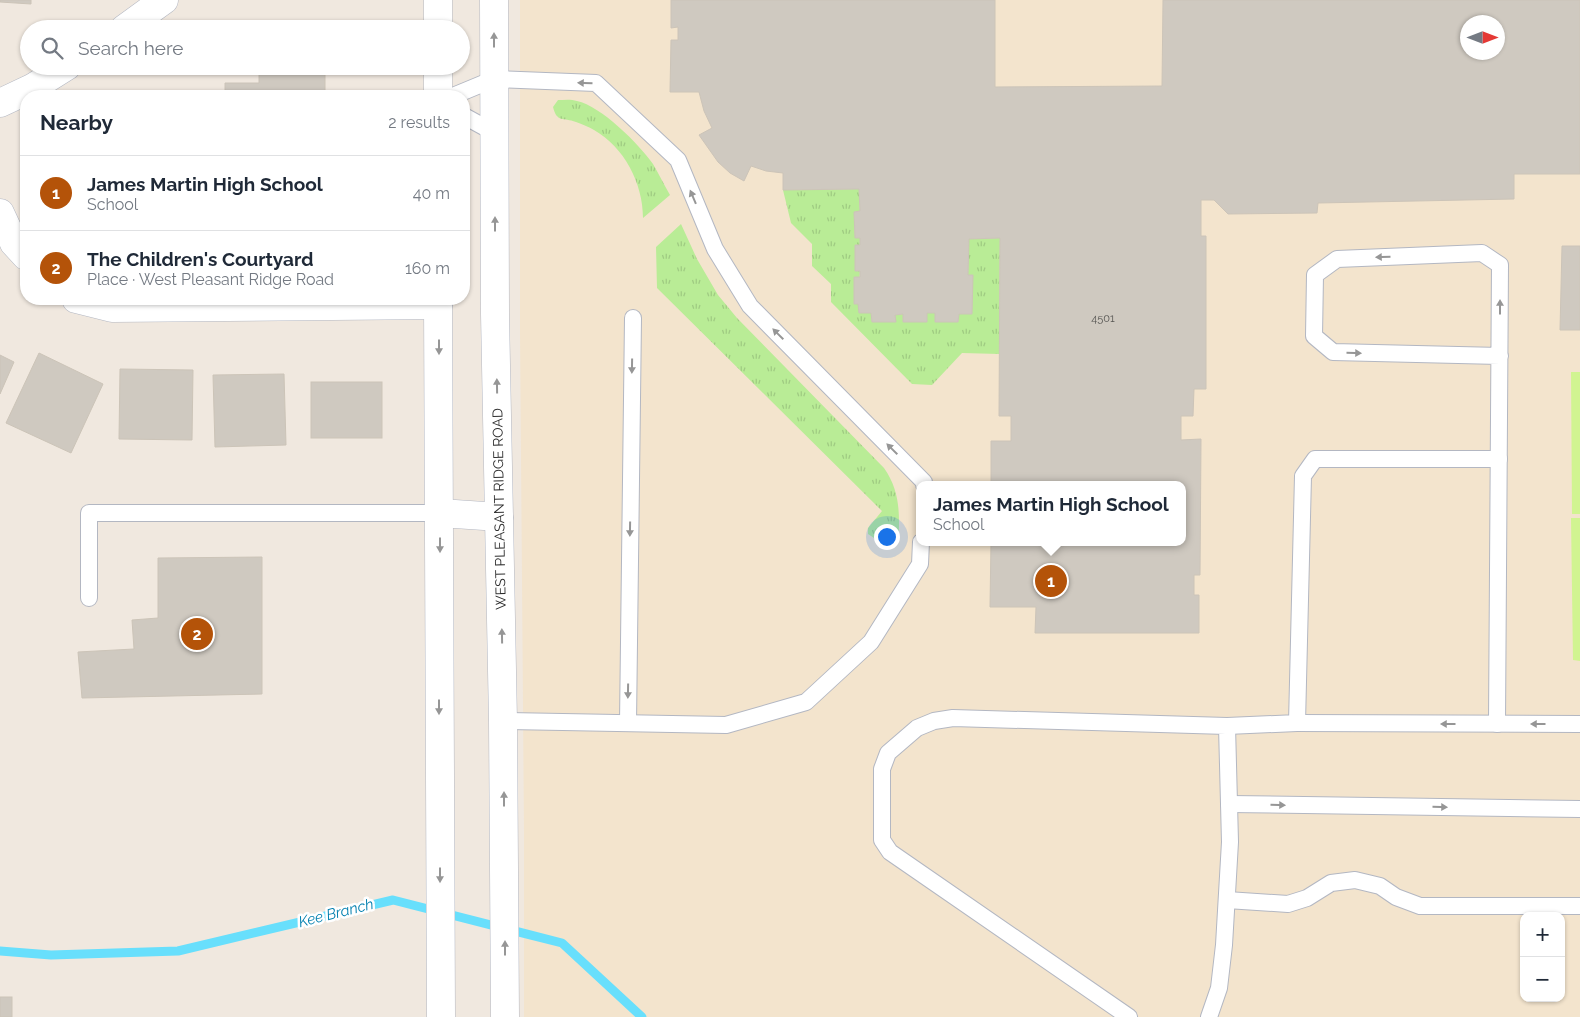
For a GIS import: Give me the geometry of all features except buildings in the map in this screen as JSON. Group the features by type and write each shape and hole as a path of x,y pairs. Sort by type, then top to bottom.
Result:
{"main road":[{"path":"136,20 164,0"},
{"path":"438,0 438,20"},
{"name":"WEST PLEASANT RIDGE ROAD","path":"494,0 495,305 503,721 505,1007"},
{"path":"28,90 53,75"},
{"path":"438,75 438,90"},
{"path":"0,103 20,94"},
{"path":"0,213 14,244 20,250"},
{"path":"100,305 112,308 275,305"},
{"path":"438,305 441,1017"},
{"path":"440,513 500,517"}],"lane":[{"path":"467,90 494,79 596,83 678,160 715,249 750,306 923,481"},
{"path":"470,119 495,133"},
{"path":"1497,724 1500,356 1500,265 1482,253 1338,259 1315,275 1314,336 1333,352 1500,356"},
{"path":"628,723 633,318"},
{"path":"1297,723 1303,476 1316,459 1499,459"},
{"path":"89,598 88,513 440,513"},
{"path":"503,721 726,725 806,702 871,642 920,564 921,546"},
{"path":"1129,1017 890,852 882,840 882,769 888,753 917,728 934,721 953,718 1227,726 1297,723 1580,724"},
{"path":"1210,1017 1219,988 1227,900 1230,842 1227,726"},
{"path":"1229,804 1580,808"},
{"path":"1227,900 1288,904 1307,898 1331,884 1355,880 1380,886 1396,897 1420,906 1580,906"}],"shaded area":[{"path":"520,0 1580,0 1580,1017 524,1017"}],"green space":[{"path":"558,100 572,100 587,104 619,127 639,146 653,164 670,195 643,218 640,192 630,167 623,156 605,137 594,130 578,123 561,119 556,115 553,107"},
{"path":"859,189 860,211 854,212 855,238 860,238 860,245 855,245 855,270 860,271 858,304 871,313 872,322 895,322 895,315 903,314 903,322 926,322 927,313 935,313 935,322 958,322 972,275 968,275 969,239 1000,238 999,354 962,353 932,385 912,384 831,302 831,284 812,266 812,244 791,223 783,190"},
{"path":"681,224 697,259 718,295 737,318 884,468 894,487 897,501 899,535 897,543 885,544 868,534 868,528 882,511 657,288 656,247"},
{"path":"1571,372 1580,372 1580,514 1572,514"},
{"path":"1571,518 1580,518 1580,661 1573,660"}],"waterway":[{"name":"Kee Branch","path":"0,951 51,955 178,951 393,900 562,943 642,1017"}],"place":[{"name":"James Martin High School","path":"1051,581"},
{"name":"The Children's Courtyard","path":"197,634"}]}
